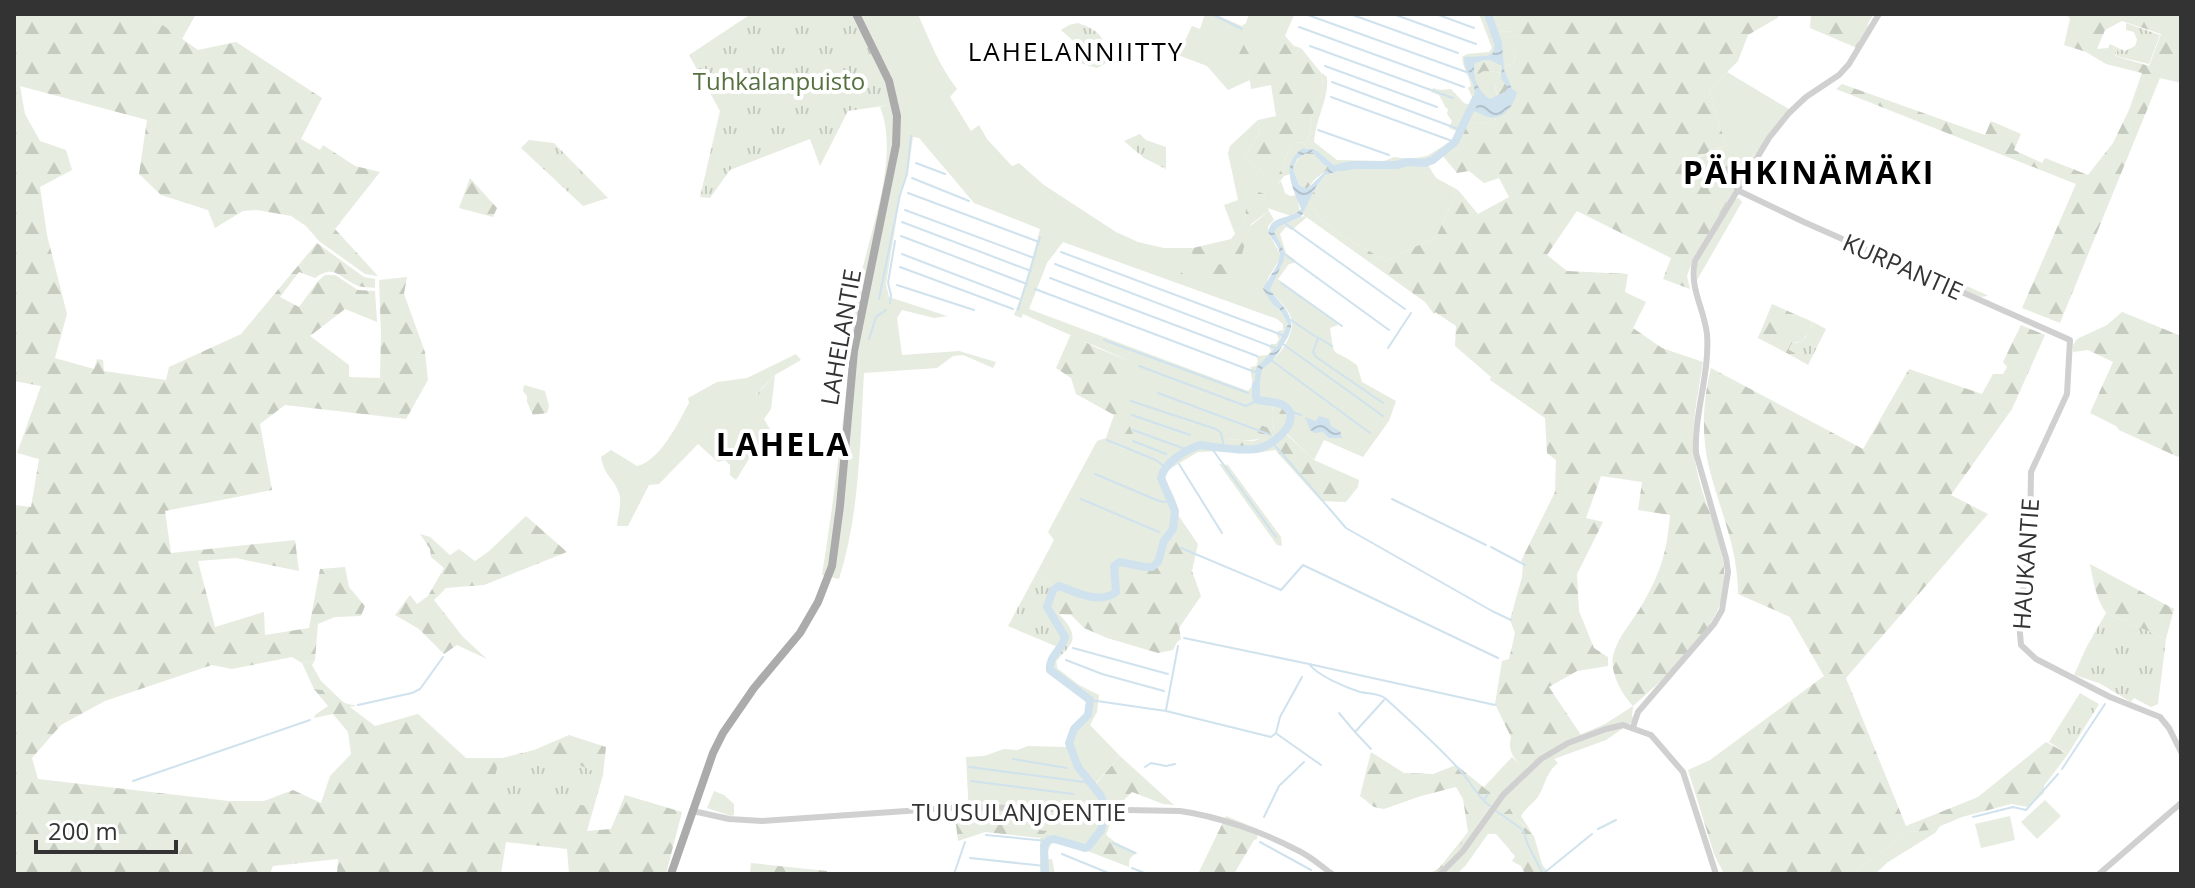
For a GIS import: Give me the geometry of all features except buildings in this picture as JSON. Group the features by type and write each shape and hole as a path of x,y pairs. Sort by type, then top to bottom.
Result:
{"main road":[{"name":"LAHELANTIE","path":"671,874 713,753 723,733 754,688 800,633 818,602 832,566 854,351 896,145 897,116 889,81 856,14"}],"street":[{"path":"1633,727 1638,712 1714,624 1725,600 1726,558 1696,453 1695,435 1706,371 1707,337 1692,279 1698,256 1781,123 1806,97 1839,75 1849,64 1879,14"},
{"name":"KURPANTIE","path":"1737,190 2070,340"},
{"name":"HAUKANTIE","path":"2070,340 2067,394 2031,472 2030,533 2019,622 2021,645 2036,659 2110,697 2160,717 2181,752"},
{"path":"1440,874 1463,851 1503,795 1529,769 1554,750 1616,726 1633,727 1651,735 1683,772 1716,874"},
{"path":"2099,874 2181,803"},
{"name":"TUUSULANJOENTIE","path":"693,811 729,819 762,821 964,807 1180,811 1209,817 1296,849 1332,874"}],"green space":[{"path":"14,14 147,14 198,50 236,42 322,98 301,139 320,150 323,145 355,166 380,172 335,229 378,276 365,274 319,241 306,226 291,216 257,210 243,211 215,228 208,210 161,195 139,174 147,120 20,86 25,114 40,141 66,150 72,170 40,187 47,235 67,314 55,358 94,369 97,359 103,360 104,371 166,380 169,367 241,334 317,243 364,277 375,279 375,288 358,286 332,272 315,278 299,272 280,297 299,307 318,281 325,275 335,275 358,290 375,291 377,322 345,309 310,336 349,365 349,377 380,378 379,280 407,277 404,294 425,352 428,380 406,419 285,405 260,424 272,490 165,511 171,553 295,540 299,571 236,558 198,561 215,627 264,612 265,635 309,628 320,569 345,567 349,587 365,606 361,616 335,617 318,624 315,660 302,663 292,657 232,669 212,665 105,701 61,725 32,758 38,779 229,801 264,801 293,790 321,803 330,776 351,754 348,732 333,714 314,718 328,706 314,689 329,691 375,726 418,714 466,758 502,758 534,750 569,735 606,747 603,775 587,831 611,829 625,795 682,812 666,874 569,874 567,849 506,842 501,874 337,874 338,859 273,866 270,874 14,874 14,505 31,507 39,459 17,453 41,386 14,381"},
{"path":"147,14 196,14 182,39"},
{"name":"Tuhkalanpuisto","path":"751,14 851,14 882,74 890,105 848,111 820,166 810,139 730,170 710,198 700,197 720,111 689,55"},
{"path":"851,14 918,14 940,62 957,89 950,97 971,131 979,125 987,139 1012,166 1019,163 1044,185 1116,232 1138,242 1164,248 1193,248 1190,252 1212,257 1269,211 1274,220 1268,226 1268,232 1280,256 1267,280 1273,305 1288,324 1277,346 1261,363 1258,393 1261,369 1284,346 1292,322 1286,308 1270,290 1284,260 1273,232 1278,227 1307,217 1292,230 1286,227 1280,234 1286,253 1295,260 1278,279 1335,320 1338,325 1330,328 1336,352 1357,365 1362,382 1396,401 1389,421 1363,457 1324,440 1314,460 1286,433 1273,401 1274,431 1269,435 1252,440 1227,439 1227,451 1198,452 1168,470 1165,476 1176,502 1178,517 1163,546 1158,565 1145,569 1127,564 1116,568 1119,593 1108,600 1057,588 1036,574 1054,540 1048,532 1097,441 1100,452 1105,443 1126,450 1114,385 1136,364 1023,314 1021,318 1014,315 1040,229 974,203 919,138 913,137 886,284 889,297 947,316 934,318 902,310 897,318 902,355 959,351 996,362 993,368 963,355 953,356 937,368 864,373 858,477 846,554 839,579 822,575 855,309 887,154 886,130 880,107 889,105","holes":["1063,242 1277,319 1283,324 1283,330 1278,331 1279,339 1276,344 1271,344 1268,355 1256,356 1258,361 1256,366 1251,367 1252,382 1248,391 1029,309 1047,263"]},
{"path":"1205,14 1214,14 1242,26 1249,14 1298,14 1293,17 1285,36 1294,46 1301,48 1293,56 1256,60 1259,66 1249,75 1250,80 1228,90 1207,66 1178,55 1192,26 1200,29"},
{"path":"1479,14 1491,14 1495,31 1517,32 1517,36 1506,38 1513,45 1515,63 1484,71 1505,73 1507,84 1495,86 1499,106 1511,104 1490,124 1473,122 1467,111 1473,99 1462,57 1489,52 1492,48"},
{"path":"1491,14 1773,14 1779,17 1748,35 1738,61 1709,90 1726,145 1695,158 1701,176 1755,155 1693,259 1687,276 1690,289 1663,279 1671,258 1577,211 1547,255 1567,271 1628,274 1625,292 1646,302 1633,328 1662,348 1703,362 1695,411 1695,460 1721,549 1724,583 1720,604 1706,630 1669,672 1633,706 1618,683 1613,670 1613,656 1659,571 1670,515 1638,510 1642,482 1601,476 1586,518 1603,522 1577,574 1579,611 1594,648 1608,657 1608,666 1577,671 1549,687 1581,735 1552,750 1525,770 1513,755 1511,737 1495,704 1502,661 1509,659 1515,633 1510,620 1522,577 1521,561 1555,492 1556,460 1547,453 1545,418 1490,380 1491,377 1455,346 1456,326 1434,314 1425,302 1302,214 1316,187 1326,194 1313,208 1319,217 1336,232 1385,261 1436,237 1458,190 1478,214 1509,197 1499,178 1484,183 1469,171 1457,173 1442,155 1458,149 1464,134 1449,128 1452,121 1447,114 1448,109 1439,95 1431,92 1433,88 1451,89 1470,105 1468,111 1476,113 1474,122 1490,124 1509,106 1499,106 1495,85 1507,83 1505,73 1484,71 1474,76 1470,68 1482,60 1502,65 1515,63 1513,45 1506,42 1506,38 1517,36 1517,32 1495,31"},
{"path":"1811,14 1874,14 1857,48 1810,28"},
{"path":"2066,14 2181,14 2181,83 2160,78 2060,323 2022,308 2076,184 1836,89 1842,84 1985,135 1991,121 2021,134 2014,150 2042,163 2045,158 2088,175 2113,143 2142,73 2106,64 2086,52 2064,45 2070,19","holes":["2122,21 2161,34 2149,66 2115,56 2118,48 2110,44 2108,48 2097,49 2105,30"]},
{"path":"1078,23 1101,37 1106,63 1097,68 1080,63 1080,47 1061,30"},
{"path":"2126,23 2160,35 2149,64 2116,56 2118,48 2125,51 2135,46 2137,40 2134,32 2126,30"},
{"path":"1257,35 1285,43 1293,56 1301,48 1322,74 1323,91 1312,116 1308,142 1291,143 1281,171 1284,176 1273,191 1261,171 1245,157 1260,133 1258,120 1276,116 1271,85 1251,89 1249,75 1258,66 1256,60 1250,63 1242,60 1239,54 1248,36"},
{"path":"1727,72 1789,109 1755,155 1701,176 1695,159 1726,145 1709,90"},
{"path":"1322,73 1327,77 1327,85 1314,142 1337,160 1384,161 1394,157 1410,159 1427,156 1453,140 1456,132 1465,134 1458,149 1428,165 1436,178 1458,190 1436,237 1385,261 1336,232 1313,208 1325,194 1316,187 1325,175 1353,167 1334,165 1316,150 1303,148 1290,170 1291,174 1284,176 1281,171 1291,143 1308,142 1312,116 1323,91"},
{"path":"1258,120 1260,133 1245,157 1261,171 1273,190 1281,181 1285,193 1297,195 1300,212 1291,216 1268,208 1264,194 1246,207 1245,221 1235,234 1224,205 1238,200 1228,153 1230,146"},
{"path":"1140,134 1146,140 1166,147 1166,169 1144,158 1124,141"},
{"path":"529,140 554,143 608,198 583,206 521,148"},
{"path":"1313,152 1330,168 1307,189 1299,185 1293,168 1300,157"},
{"path":"470,178 497,208 493,217 459,208"},
{"path":"1259,192 1264,194 1269,211 1251,224 1242,254 1212,257 1189,253 1193,248 1231,239 1245,221 1246,207"},
{"path":"1739,198 1742,202 1697,280 1697,264 1735,199"},
{"path":"1119,256 1161,258 1159,272"},
{"path":"1239,262 1256,271 1237,280 1218,283 1199,282 1179,275 1207,266"},
{"path":"1932,273 1988,296 1980,297 1936,277"},
{"path":"1772,304 1813,322 1803,339 1793,342 1789,349 1796,353 1794,357 1758,338"},
{"path":"2122,312 2181,336 2181,452 2178,457 2090,413 2113,362 2088,350 2073,352 2073,345 2077,339 2107,325"},
{"path":"1813,322 1826,329 1808,365 1789,350 1793,342 1805,338"},
{"path":"2021,325 2045,335 2012,409 1951,495 1988,514 1846,678 1906,826 1978,797 2046,742 2068,754 2044,786 2044,793 2028,807 2011,804 1962,817 1931,830 1909,832 1851,874 1724,874 1714,854 1688,770 1710,760 1824,676 1790,617 1738,594 1732,545 1705,443 1706,392 1711,368 1863,449 1909,369 1982,394 1993,374 2003,374 2007,367 2003,362"},
{"path":"1071,334 1137,364 1114,385 1137,445 1126,450 1106,443 1097,452 1100,444 1097,441 1106,438 1114,415 1076,394 1071,378 1056,368"},
{"path":"796,354 801,360 775,375 756,394 771,409 764,419 772,433 752,454 736,480 730,475 730,465 725,460 718,462 698,444 659,484 649,485 628,526 617,526 619,493 604,469 601,457 611,450 637,466 645,463 668,440 689,403 688,398 717,382 747,378"},
{"path":"775,375 771,409 756,395"},
{"path":"524,385 545,391 549,406 547,413 533,415 523,391"},
{"path":"1273,400 1284,405 1289,412 1286,434 1314,460 1359,480 1358,487 1346,502 1321,501 1275,450 1257,453 1227,451 1227,439 1254,441 1267,436 1237,425 1241,418 1274,430"},
{"path":"1219,464 1228,465 1281,537 1282,546 1277,545"},
{"path":"1178,515 1198,544 1192,571 1201,596 1179,628 1181,639 1173,650 1158,653 1107,638 1084,628 1071,615 1059,614 1048,605 1057,588 1096,599 1119,593 1116,568 1121,564 1145,569 1158,565 1165,541 1175,530"},
{"path":"526,516 567,552 484,585 446,588 434,600 463,637 487,659 457,645 444,654 419,629 395,615 410,595 417,604 428,596 444,568 431,557 430,549 420,534 430,537 450,555 459,549 475,561"},
{"path":"2090,564 2174,609 2166,639 2106,613 2097,596"},
{"path":"1036,574 1057,588 1048,605 1072,634 1070,645 1057,661 1060,648 1008,626"},
{"path":"2106,613 2166,639 2158,704 2151,707 2134,698 2131,702 2099,683 2074,675"},
{"path":"1060,648 1056,657 1057,668 1079,685 1099,695 1097,712 1090,725 1120,756 1094,785 1106,812 1100,835 1085,850 1052,841 1045,859 1052,859 1055,874 1040,874 1040,838 1046,831 973,820 969,814 966,757 1028,746 1068,747 1071,735 1089,711 1086,700 1049,671 1048,663"},
{"path":"315,660 312,665 321,681 344,703 357,706 348,707 329,691 314,689 302,663"},
{"path":"2080,693 2099,704 2068,754 2049,742"},
{"path":"1633,706 1632,716 1635,720 1606,740 1554,759 1558,763 1548,775 1538,797 1521,816 1532,833 1510,808 1501,816 1521,827 1523,837 1510,850 1496,834 1488,834 1457,874 1429,874 1446,864 1497,798 1484,787 1512,757 1525,769 1559,744 1605,724"},
{"path":"1371,752 1404,773 1433,774 1456,765 1497,798 1446,864 1436,872 1468,832 1463,799 1456,787 1384,809 1374,807 1360,796"},
{"path":"1120,756 1174,805 1132,792 1115,810 1106,835 1138,853 1130,858 1129,867 1085,850 1100,835 1106,820 1104,804 1094,786"},
{"path":"498,759 571,761 599,774 589,806 493,793"},
{"path":"714,791 734,804 734,815 707,808"},
{"path":"2045,800 2061,816 2037,839 2021,822"},
{"path":"1510,808 1534,836 1542,864 1549,874 1525,874 1521,866 1512,861 1515,856 1510,850 1519,836 1523,836 1520,827 1501,816"},
{"path":"959,812 969,814 973,820 1047,831 1040,838 985,832 958,841 955,817"},
{"path":"1226,816 1258,829 1257,839 1234,874 1198,874"},
{"path":"2010,816 2015,840 1981,848 1975,824"},
{"path":"1940,826 1935,833 1888,862 1875,874 1851,874 1909,832"},
{"path":"751,863 827,871 827,874 750,874"}],"water":[{"path":"1493,37 1502,45 1504,69 1512,89 1517,92 1508,110 1494,118 1470,109 1475,92 1464,57 1487,56 1493,53","holes":["1490,60 1502,66 1501,79 1507,86 1506,91 1490,99 1479,88 1474,68 1475,63"]},
{"path":"1303,148 1316,150 1334,165 1352,161 1354,167 1325,175 1301,217 1278,227 1274,232 1284,251 1284,260 1270,290 1286,310 1291,328 1276,355 1262,369 1255,397 1256,368 1277,346 1288,324 1263,289 1280,255 1268,232 1270,226 1301,209 1290,177 1291,162","holes":["1306,153 1313,153 1329,168 1307,189 1299,185 1293,168 1297,159"]},
{"path":"1319,416 1329,419 1342,438 1329,438 1323,432 1310,430 1305,417 1316,421"}],"waterway":[{"path":"1212,14 1242,29"},
{"path":"1305,14 1469,73"},
{"path":"1350,14 1458,53"},
{"path":"1393,14 1476,44"},
{"path":"1436,14 1474,28"},
{"path":"1488,14 1498,43"},
{"path":"1299,27 1464,87"},
{"path":"1310,46 1453,98"},
{"path":"1325,66 1437,107"},
{"path":"1332,82 1461,130"},
{"path":"1331,97 1455,142"},
{"path":"1343,167 1433,160 1455,142 1475,100"},
{"path":"1318,130 1389,155"},
{"path":"879,299 907,174 911,136"},
{"path":"916,163 945,174"},
{"path":"912,178 969,201"},
{"path":"908,193 1039,242"},
{"path":"905,210 1034,258"},
{"path":"902,222 1031,271"},
{"path":"1286,224 1405,309"},
{"path":"901,236 1027,284"},
{"path":"1018,310 1040,237"},
{"path":"890,303 888,283 895,241"},
{"path":"1061,252 1285,336"},
{"path":"1283,253 1389,330"},
{"path":"902,254 1019,299"},
{"path":"1055,264 1278,349"},
{"path":"900,267 1013,309"},
{"path":"1050,278 1257,356"},
{"path":"1281,283 1342,326"},
{"path":"897,285 974,310"},
{"path":"1035,289 1255,372"},
{"path":"869,339 876,317 886,310"},
{"path":"1388,348 1411,313"},
{"path":"1291,320 1318,338 1313,352 1316,357 1383,403"},
{"path":"1319,338 1332,346"},
{"path":"1104,340 1248,393"},
{"path":"1283,344 1383,416"},
{"path":"1271,360 1370,433"},
{"path":"1139,366 1246,406 1258,400"},
{"path":"1045,874 1044,846 1049,840 1088,847 1101,830 1106,810 1101,796 1078,767 1069,743 1074,729 1088,715 1090,700 1050,670 1051,661 1065,637 1047,607 1053,590 1059,586 1088,596 1110,596 1116,592 1114,566 1120,562 1152,567 1158,562 1164,541 1173,529 1175,511 1161,478 1171,462 1200,445 1257,449 1275,440 1290,423 1289,410 1283,405 1258,400 1256,385"},
{"path":"1158,393 1271,435"},
{"path":"1131,401 1216,429 1221,433 1224,447"},
{"path":"1288,410 1301,415"},
{"path":"1132,415 1190,435"},
{"path":"1133,430 1188,450"},
{"path":"1107,440 1156,460 1165,467"},
{"path":"1133,441 1166,454"},
{"path":"1272,442 1346,528 1511,620"},
{"path":"1210,446 1276,537"},
{"path":"1179,464 1222,533"},
{"path":"1095,474 1159,501 1171,500"},
{"path":"1081,499 1159,532"},
{"path":"1392,499 1486,545"},
{"path":"1491,547 1525,565"},
{"path":"1181,548 1281,590 1303,565 1498,658"},
{"path":"1184,638 1309,664 1340,684 1385,698 1449,759 1490,806"},
{"path":"1166,710 1178,646"},
{"path":"1073,648 1168,674"},
{"path":"358,705 420,689 443,657"},
{"path":"1066,660 1102,674 1164,691"},
{"path":"1309,664 1495,705"},
{"path":"1090,700 1166,711 1271,737 1276,733 1280,717 1302,677"},
{"path":"1371,749 1355,732 1384,700"},
{"path":"2062,769 2105,704"},
{"path":"1339,713 1355,732"},
{"path":"133,781 310,720"},
{"path":"1277,734 1321,765"},
{"path":"1013,759 1067,768"},
{"path":"1264,817 1279,786 1304,762"},
{"path":"1145,767 1151,763 1175,764"},
{"path":"969,767 1092,783"},
{"path":"1973,817 2013,807 2026,810 2058,774"},
{"path":"971,781 1073,794"},
{"path":"1484,800 1488,794"},
{"path":"1495,810 1523,830 1543,874"},
{"path":"1598,829 1616,820"},
{"path":"1544,873 1592,834"},
{"path":"986,835 1048,841"},
{"path":"954,874 965,842"},
{"path":"1260,842 1311,870"},
{"path":"1113,843 1135,853"},
{"path":"1062,854 1111,874"},
{"path":"970,858 1045,866"},
{"path":"1132,868 1147,874"}],"district":[{"name":"LAHELANNIITTY","path":"1076,51"},
{"name":"PÄHKINÄMÄKI","path":"1809,171"},
{"name":"LAHELA","path":"783,443"}]}
